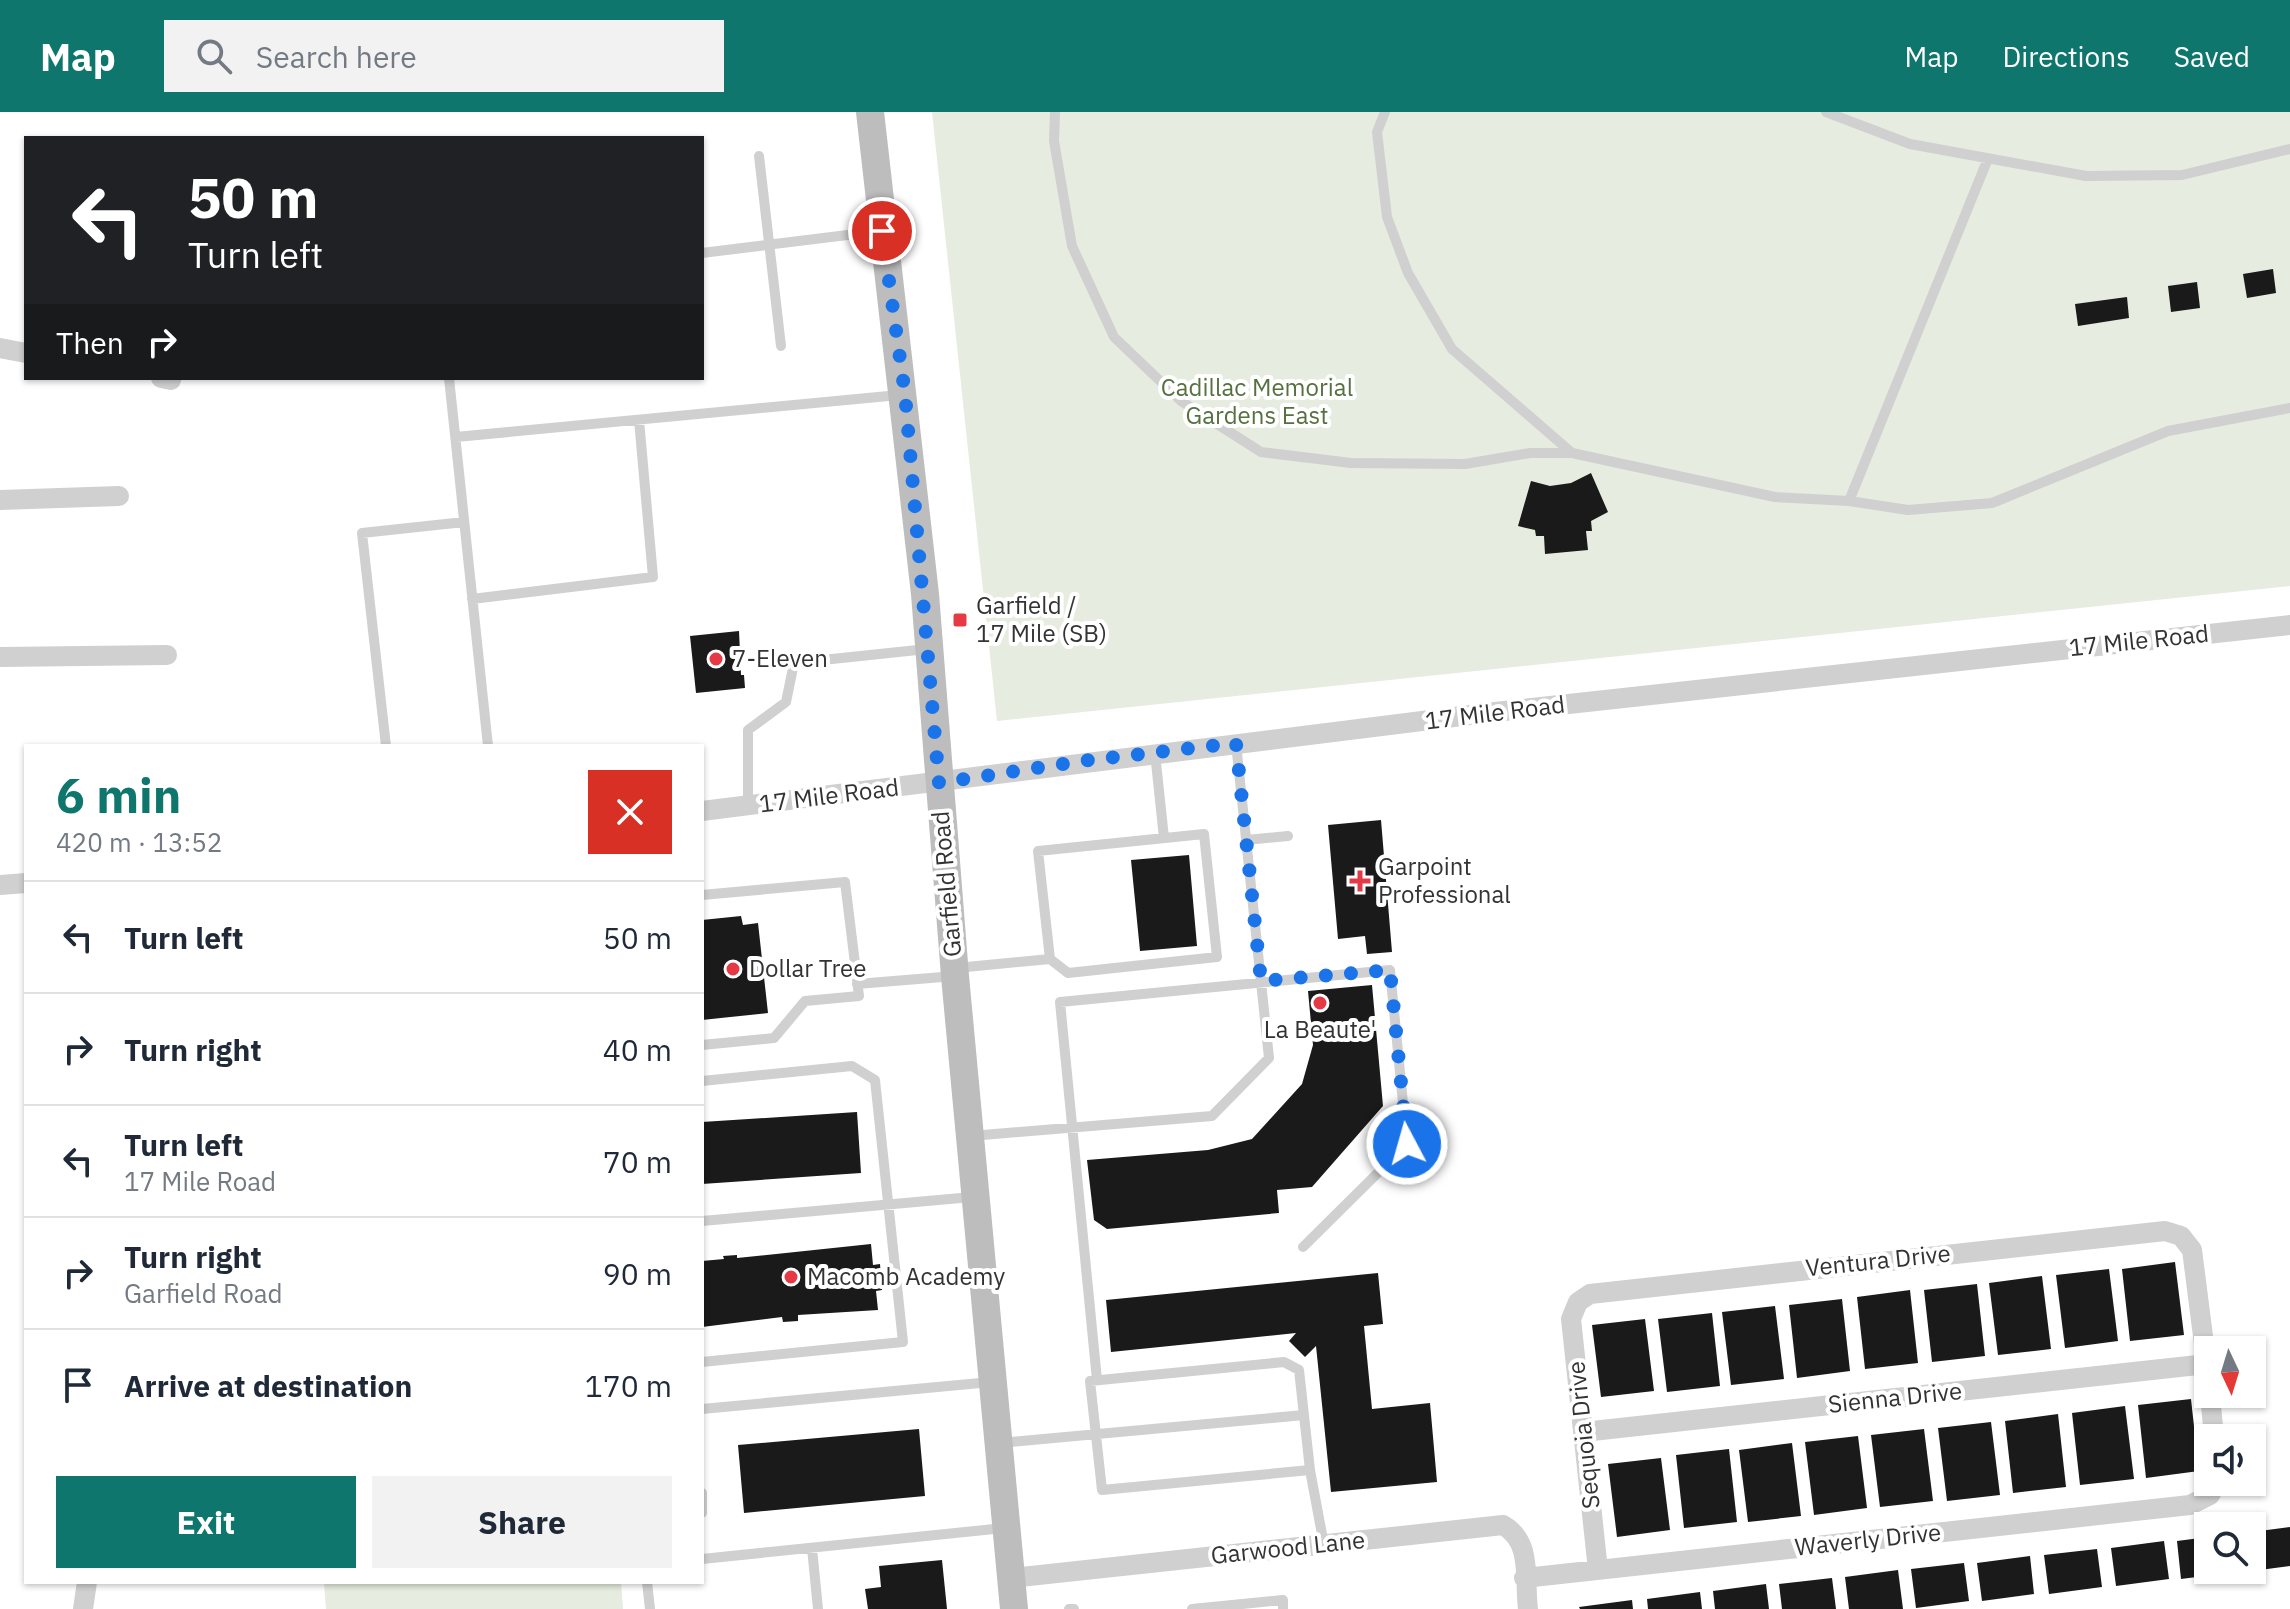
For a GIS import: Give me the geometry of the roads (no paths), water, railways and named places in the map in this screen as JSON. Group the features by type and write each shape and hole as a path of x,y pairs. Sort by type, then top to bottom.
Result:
{"main road":[{"name":"Garfield Road","path":"870,112 882,231 905,394 974,1196 1014,1609"}],"street":[{"path":"0,348 24,353"},
{"path":"0,500 119,496"},
{"name":"17 Mile Road","path":"704,811 939,783 1155,752 2290,625"},
{"path":"0,657 167,655"},
{"path":"0,885 24,883"},
{"name":"Ventura Drive","path":"1578,1302 1590,1294 1618,1289 2160,1231 2181,1236 2188,1242 2195,1259 2203,1336"},
{"name":"Sequoia Drive","path":"1578,1302 1571,1319 1598,1570"},
{"name":"Sienna Drive","path":"1583,1432 2194,1370"},
{"name":"Waverly Drive","path":"1524,1578 2190,1505 2204,1496"},
{"name":"Garwood Lane","path":"1011,1578 1503,1525 1515,1532 1522,1543 1528,1609"},
{"path":"83,1609 87,1584"}],"lane":[{"path":"1055,112 1054,141 1072,246 1114,337 1181,401 1261,452 1351,463 1465,464 1530,453 1572,453 1775,497 1849,501 1908,510 1992,503 2168,431 2290,408"},
{"path":"1385,112 1377,132 1387,217 1408,273 1452,349 1572,453"},
{"path":"1826,112 1910,144 1987,161 2086,176 2182,175 2290,149"},
{"path":"759,156 781,346"},
{"path":"1849,501 1987,161"},
{"path":"704,253 882,231"},
{"path":"449,380 488,744"},
{"path":"456,437 905,394"},
{"path":"472,599 653,577 639,420"},
{"path":"386,744 362,533 464,522"},
{"path":"748,805 748,730 786,702 794,663 929,649"},
{"path":"969,1136 1212,1116 1269,1058 1236,743"},
{"path":"1155,752 1164,838"},
{"path":"857,984 1050,959 1068,973 1217,957 1204,834 1038,851 1050,959"},
{"path":"1246,840 1288,836"},
{"path":"704,895 845,882 859,996 805,1001 774,1038 704,1045"},
{"path":"1097,1380 1060,1002 1390,970 1407,1144 1303,1247"},
{"path":"704,1081 852,1066 875,1080 903,1342 704,1362"},
{"path":"704,1221 974,1196"},
{"path":"1310,1470 1102,1490 1090,1381 1284,1362 1299,1370 1310,1470 1324,1545"},
{"path":"704,1409 993,1382"},
{"path":"998,1444 1304,1415"},
{"path":"704,1559 1006,1527"},
{"path":"812,1548 818,1609"},
{"path":"647,1584 650,1609"},
{"path":"1192,1609 1283,1600 1283,1609"}],"place":[{"name":"Garfield / 17 Mile (SB)","path":"960,620"},
{"name":"7-Eleven","path":"716,659"},
{"name":"Garpoint Professional","path":"1360,881"},
{"name":"Dollar Tree","path":"733,969"},
{"name":"La Beaute'","path":"1320,1003"},
{"name":"Macomb Academy","path":"791,1277"}],"park label":[{"name":"Cadillac Memorial Gardens East","path":"1257,402"}]}
